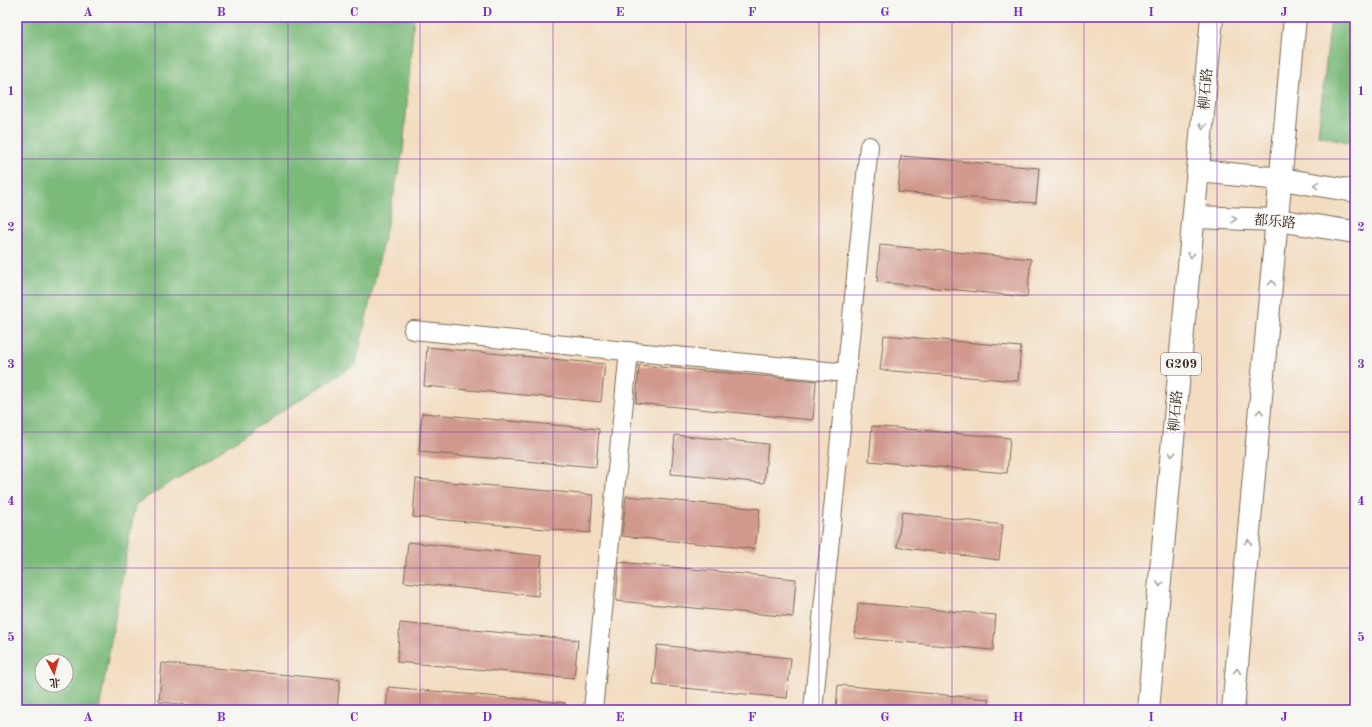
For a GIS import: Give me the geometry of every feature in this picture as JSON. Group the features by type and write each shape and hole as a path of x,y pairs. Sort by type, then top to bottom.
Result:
{"main road":[{"name":"柳石路","path":"1148,710 1195,217 1212,17"},
{"path":"1234,710 1294,17"},
{"path":"1199,171 1281,179 1355,191"},
{"name":"都乐路","path":"1195,217 1277,220 1355,232"}],"street":[{"path":"813,710 869,146"},
{"path":"413,330 847,373"},
{"path":"593,710 629,351"}],"green space":[{"path":"17,17 414,17 403,152 356,364 135,505 99,710 17,710"},
{"path":"1331,17 1355,17 1355,144 1318,135"}],"building":[{"path":"901,156 1039,168 1036,203 898,192"},
{"path":"880,245 1031,259 1027,297 877,282"},
{"path":"884,335 1021,347 1018,381 880,370"},
{"path":"427,347 605,364 601,402 424,386"},
{"path":"639,365 816,381 813,420 636,403"},
{"path":"422,413 599,429 596,467 419,452"},
{"path":"872,426 1010,438 1007,473 869,461"},
{"path":"675,435 768,444 764,483 671,474"},
{"path":"416,479 593,495 590,533 413,517"},
{"path":"626,496 760,509 755,549 622,536"},
{"path":"902,512 1003,525 999,560 897,547"},
{"path":"408,542 542,556 538,596 404,582"},
{"path":"619,562 796,579 793,617 616,601"},
{"path":"858,603 996,615 993,650 855,638"},
{"path":"400,623 578,640 574,678 397,662"},
{"path":"657,645 791,658 787,698 653,685"},
{"path":"162,663 340,680 337,710 245,710 159,702"},
{"path":"838,685 989,699 987,710 836,710"},
{"path":"388,687 565,703 565,710 386,710"}]}
